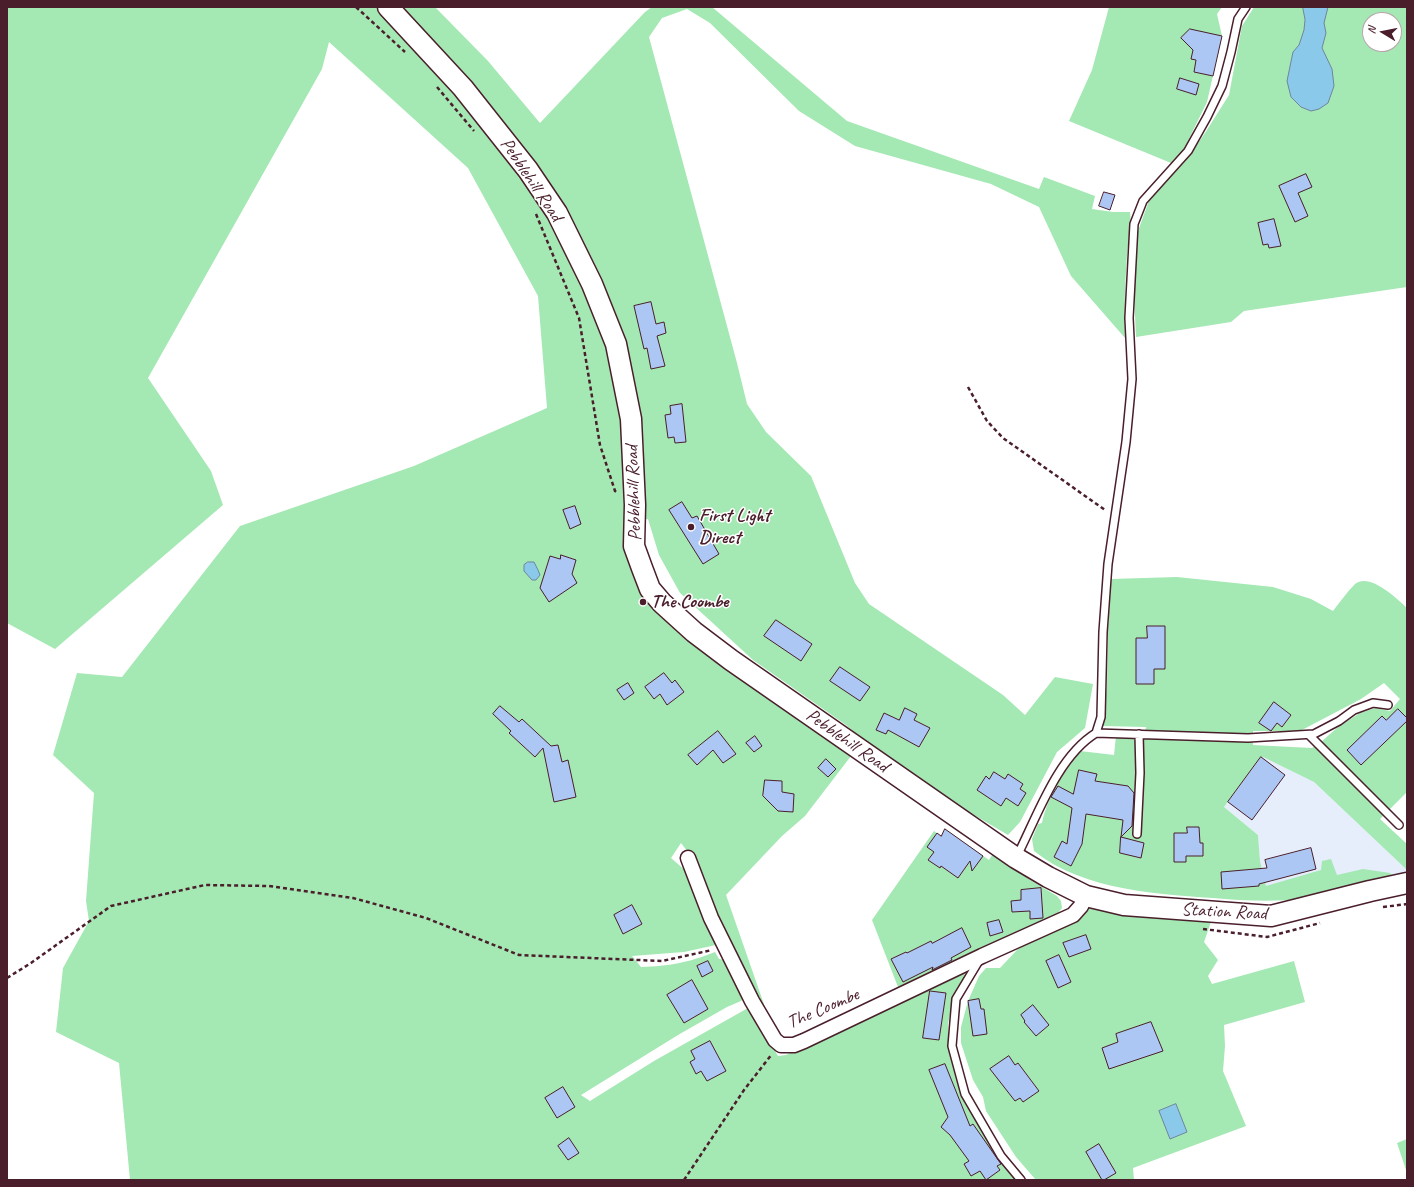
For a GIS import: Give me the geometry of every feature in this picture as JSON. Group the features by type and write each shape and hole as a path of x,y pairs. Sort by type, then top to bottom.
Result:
{"main road":[{"name":"Pebblehill Road","path":"388,7 463,88 528,170 556,213 592,284 616,344 631,419 635,505 634,546 650,589 662,603 694,632 731,660 1016,858 1048,877 1086,896"},
{"name":"Station Road","path":"1086,896 1124,905 1271,916 1407,883"}],"street":[{"name":"The Coombe","path":"688,858 711,918 725,947 752,1001 775,1040 781,1045 794,1046 982,956 1073,915 1081,906 1086,896"}],"lane":[{"path":"1096,733 1100,717 1105,600 1114,516 1126,442 1132,379 1129,318 1134,224 1143,201 1188,151 1207,117 1222,86 1232,52 1238,19 1246,7"},
{"path":"1016,858 1035,814 1068,760 1084,740 1096,733 1248,738 1309,735 1314,734 1339,721 1354,710 1373,702 1388,705"},
{"path":"1137,834 1140,773 1139,734"},
{"path":"1309,735 1399,825"},
{"path":"982,956 956,999 952,1046 965,1094 1001,1156 1020,1180"}],"path":[{"path":"356,7 408,54"},
{"path":"434,83 478,136"},
{"path":"533,207 579,318 600,445 615,491 635,505"},
{"path":"968,387 986,421 1003,438 1114,516"},
{"path":"7,978 31,963 111,906 205,885 269,886 353,898 426,918 519,955 662,960 725,947"},
{"path":"684,1180 744,1090 770,1056 781,1045"}],"shaded area":[{"path":"1261,757 1314,782 1407,870 1407,877 1269,900 1260,861 1258,835 1224,807"}],"green space":[{"path":"7,7 435,7 488,61 540,123 645,12 652,7 712,7 847,121 1039,189 1044,177 1095,196 1092,209 1113,212 1130,212 1125,286 1125,338 1071,276 1039,207 991,184 855,146 799,111 710,23 687,9 662,18 649,37 747,404 766,432 811,476 855,583 869,604 1003,695 1025,715 1055,677 1093,684 1085,728 1057,752 1020,822 1008,835 969,812 753,660 680,593 659,555 648,519 628,521 634,570 844,746 851,756 805,816 782,836 726,895 767,1013 728,943 697,864 681,843 671,858 686,871 716,945 684,952 632,956 641,967 651,967 670,965 696,959 715,952 719,959 728,960 745,996 741,1001 727,1007 678,1035 581,1095 590,1101 654,1061 748,1008 778,1056 786,1055 958,972 966,975 954,995 948,1024 949,1053 961,1091 1015,1180 130,1180 119,1063 56,1032 63,968 89,921 86,901 94,793 53,755 77,673 122,677 240,526 414,466 547,408 538,296 468,168 329,42 322,69 148,378 211,471 223,505 55,649 7,623"},
{"path":"1109,7 1222,7 1217,14 1222,36 1207,102 1184,149 1171,163 1069,121 1092,70"},
{"path":"1254,7 1407,7 1407,287 1244,311 1231,322 1136,337 1134,293 1138,231 1150,198 1186,160 1229,95 1242,26"},
{"path":"1177,577 1273,587 1311,599 1333,611 1355,584 1361,581 1368,581 1375,584 1397,598 1407,608 1407,792 1380,819 1407,844 1407,870 1314,782 1263,757 1261,757 1224,807 1258,835 1260,861 1266,886 1321,870 1322,861 1331,859 1337,875 1363,869 1390,873 1395,879 1328,894 1296,899 1275,901 1235,900 1150,892 1100,883 1076,875 1054,865 1034,851 1032,839 1038,824 1042,823 1044,814 1062,775 1080,751 1114,755 1116,736 1144,739 1146,727 1102,726 1107,685 1111,579","holes":["1384,683 1400,699 1390,711 1375,708 1360,713 1338,727 1312,748 1253,745 1253,731 1300,731 1361,699"]},
{"path":"945,829 989,860 994,852 1030,880 1057,896 1061,901 1062,908 1058,913 912,983 898,987 872,920 934,831 941,836"},
{"path":"1089,904 1212,919 1204,942 1218,960 1208,976 1212,984 1294,961 1305,1002 1224,1025 1225,1046 1223,1071 1246,1126 1133,1168 1134,1180 1036,1180 1016,1157 986,1111 983,1097 973,1080 961,1043 961,1027 968,1001 979,976 986,968 1000,968 1017,950"},
{"path":"1407,1139 1407,1173 1397,1143"}],"water":[{"path":"1303,7 1328,7 1324,23 1326,33 1322,48 1332,69 1334,86 1328,103 1319,109 1311,111 1301,107 1291,97 1287,81 1293,52 1299,45 1304,30 1305,20"},
{"path":"528,562 534,562 538,570 540,575 536,580 532,580 524,571 524,565"},
{"path":"1176,1104 1187,1132 1170,1139 1159,1111"}],"building":[{"path":"1190,29 1222,36 1213,76 1194,72 1196,60 1191,59 1193,50 1181,38"},
{"path":"1180,78 1199,84 1196,95 1177,89"},
{"path":"1306,174 1312,187 1298,193 1308,216 1295,222 1279,186"},
{"path":"1104,192 1115,195 1110,210 1099,206"},
{"path":"1274,219 1281,246 1269,248 1268,244 1263,245 1258,223"},
{"path":"651,302 656,324 664,322 666,333 657,336 665,366 651,369 647,348 644,349 634,306"},
{"path":"682,404 686,442 675,443 674,437 668,438 665,415 671,414 670,406"},
{"name":"First Light Direct","path":"682,502 692,518 697,516 719,554 703,564 669,510"},
{"path":"575,506 581,524 570,529 563,510"},
{"path":"561,555 576,560 572,574 577,583 549,602 540,588 550,556 560,559"},
{"path":"776,620 812,644 801,661 764,636"},
{"path":"1147,626 1165,626 1165,669 1154,669 1154,684 1136,684 1136,638 1147,638"},
{"path":"840,667 870,687 860,701 830,681"},
{"path":"664,673 672,683 675,680 684,692 667,705 660,694 654,699 645,687"},
{"path":"628,683 634,693 624,700 617,690"},
{"path":"1274,702 1291,715 1282,727 1277,723 1271,731 1259,723"},
{"path":"500,706 519,722 522,719 551,746 558,745 562,762 568,760 576,797 554,802 543,748 535,757 509,733 511,731 493,714"},
{"path":"905,708 917,714 914,720 930,728 919,747 888,730 886,734 876,730 884,713 899,720"},
{"path":"1398,709 1407,718 1407,721 1361,765 1347,750 1382,716 1386,720"},
{"path":"718,731 736,754 723,763 713,750 697,765 688,755"},
{"path":"755,736 762,746 754,752 746,743"},
{"path":"1261,757 1285,775 1252,820 1228,802"},
{"path":"826,759 836,769 828,777 818,768"},
{"path":"1079,770 1097,774 1095,781 1128,786 1134,793 1132,826 1121,837 1123,820 1086,814 1082,844 1071,866 1054,857 1062,841 1067,844 1072,808 1051,797 1058,786 1073,794"},
{"path":"994,772 1005,779 1008,774 1023,784 1020,789 1026,793 1018,806 1006,798 1001,806 977,790 986,776 989,779"},
{"path":"765,780 782,781 782,792 794,794 793,812 778,811 763,796"},
{"path":"1187,827 1199,827 1200,843 1203,843 1203,856 1186,856 1186,862 1174,862 1174,833 1187,833"},
{"path":"945,829 983,856 972,871 970,861 958,878 941,866 940,868 928,860 934,852 927,847 937,833 941,836"},
{"path":"1121,837 1144,843 1141,858 1120,853"},
{"path":"1311,848 1316,869 1259,884 1259,886 1222,889 1221,872 1267,868 1265,860"},
{"path":"1041,888 1043,918 1030,919 1030,911 1012,912 1011,901 1021,900 1021,890"},
{"path":"632,905 642,924 623,934 614,915"},
{"path":"999,920 1003,932 990,936 987,923"},
{"path":"962,928 971,947 951,958 952,960 932,970 933,967 903,982 891,959 931,941 932,943"},
{"path":"1086,935 1091,949 1069,957 1063,943"},
{"path":"1059,955 1071,982 1058,988 1046,961"},
{"path":"708,961 713,971 702,977 697,966"},
{"path":"692,980 708,1009 684,1023 667,995"},
{"path":"930,991 946,993 939,1040 923,1038"},
{"path":"979,999 981,1009 984,1009 987,1034 973,1036 968,1001"},
{"path":"1033,1005 1049,1025 1036,1036 1024,1022 1025,1021 1021,1015"},
{"path":"1151,1022 1163,1051 1109,1069 1102,1048 1118,1042 1116,1034"},
{"path":"710,1041 726,1071 707,1081 701,1071 696,1074 690,1062 695,1059 691,1051"},
{"path":"1009,1056 1015,1065 1018,1063 1039,1091 1023,1102 1020,1098 1015,1101 990,1069"},
{"path":"945,1064 970,1126 973,1124 1001,1164 997,1166 1000,1170 986,1180 980,1171 971,1176 964,1164 969,1161 950,1135 941,1127 948,1117 929,1070"},
{"path":"563,1087 575,1107 557,1118 545,1098"},
{"path":"569,1138 579,1153 568,1160 558,1146"},
{"path":"1099,1144 1116,1173 1104,1180 1102,1180 1086,1152"}],"place":[{"name":"First Light Direct","path":"691,527"},
{"name":"The Coombe","path":"643,602"}]}
